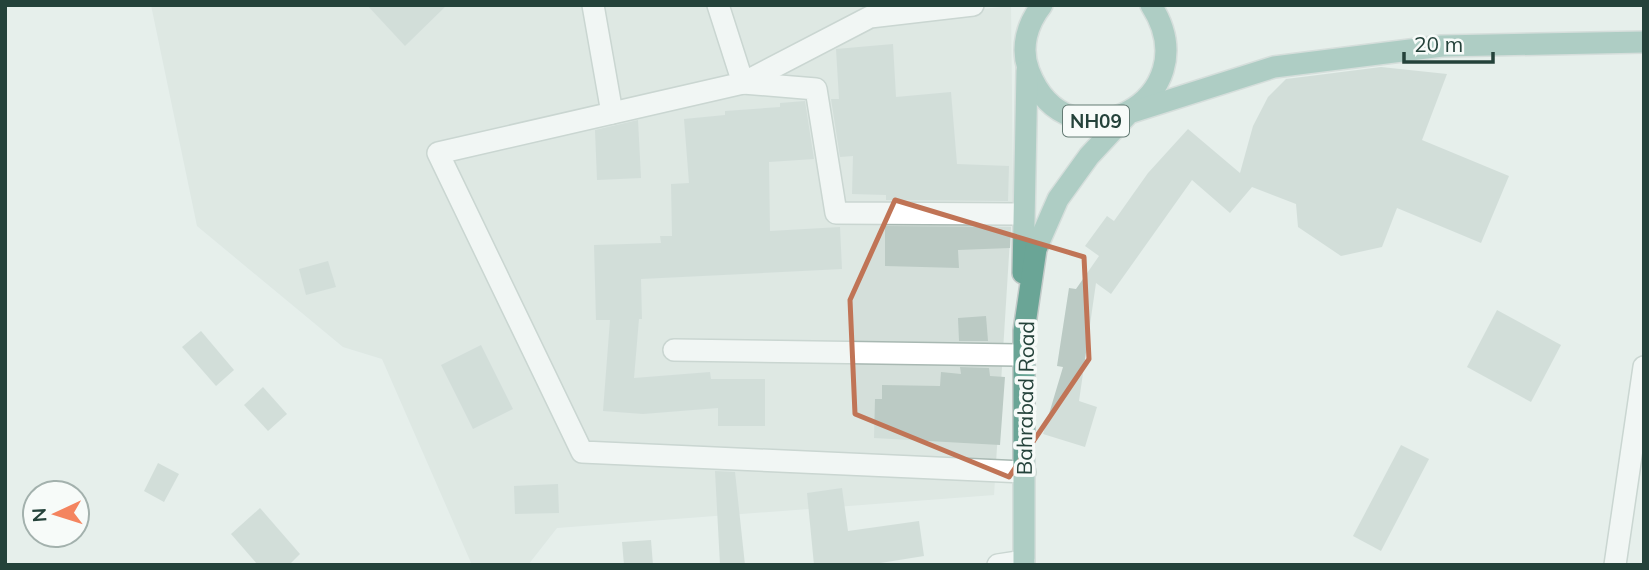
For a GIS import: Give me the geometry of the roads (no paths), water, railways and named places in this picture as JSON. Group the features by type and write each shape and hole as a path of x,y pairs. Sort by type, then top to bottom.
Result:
{"main road":[{"name":"NH09","path":"1022,5 1022,28 1026,36"},
{"name":"NH09","path":"1042,5 1034,15 1026,36 1027,65 1035,86 1048,103 1066,115 1087,121 1109,120 1129,113 1147,100 1159,83 1166,63 1166,41 1161,21 1151,5"},
{"name":"Bahrabad Road","path":"1024,563 1023,355 1036,249 1058,199 1089,156 1129,113 1274,67 1442,46 1644,42"},
{"path":"1024,331 1022,214 1027,65"}],"street":[{"path":"593,5 612,113"},
{"path":"718,5 743,83"},
{"path":"973,5 870,17 743,83 438,153 582,452 1025,472"},
{"path":"743,83 816,89 836,213 1022,214"},
{"path":"674,351 1023,355"},
{"path":"1615,565 1644,367"},
{"path":"998,565 1024,563"}]}
